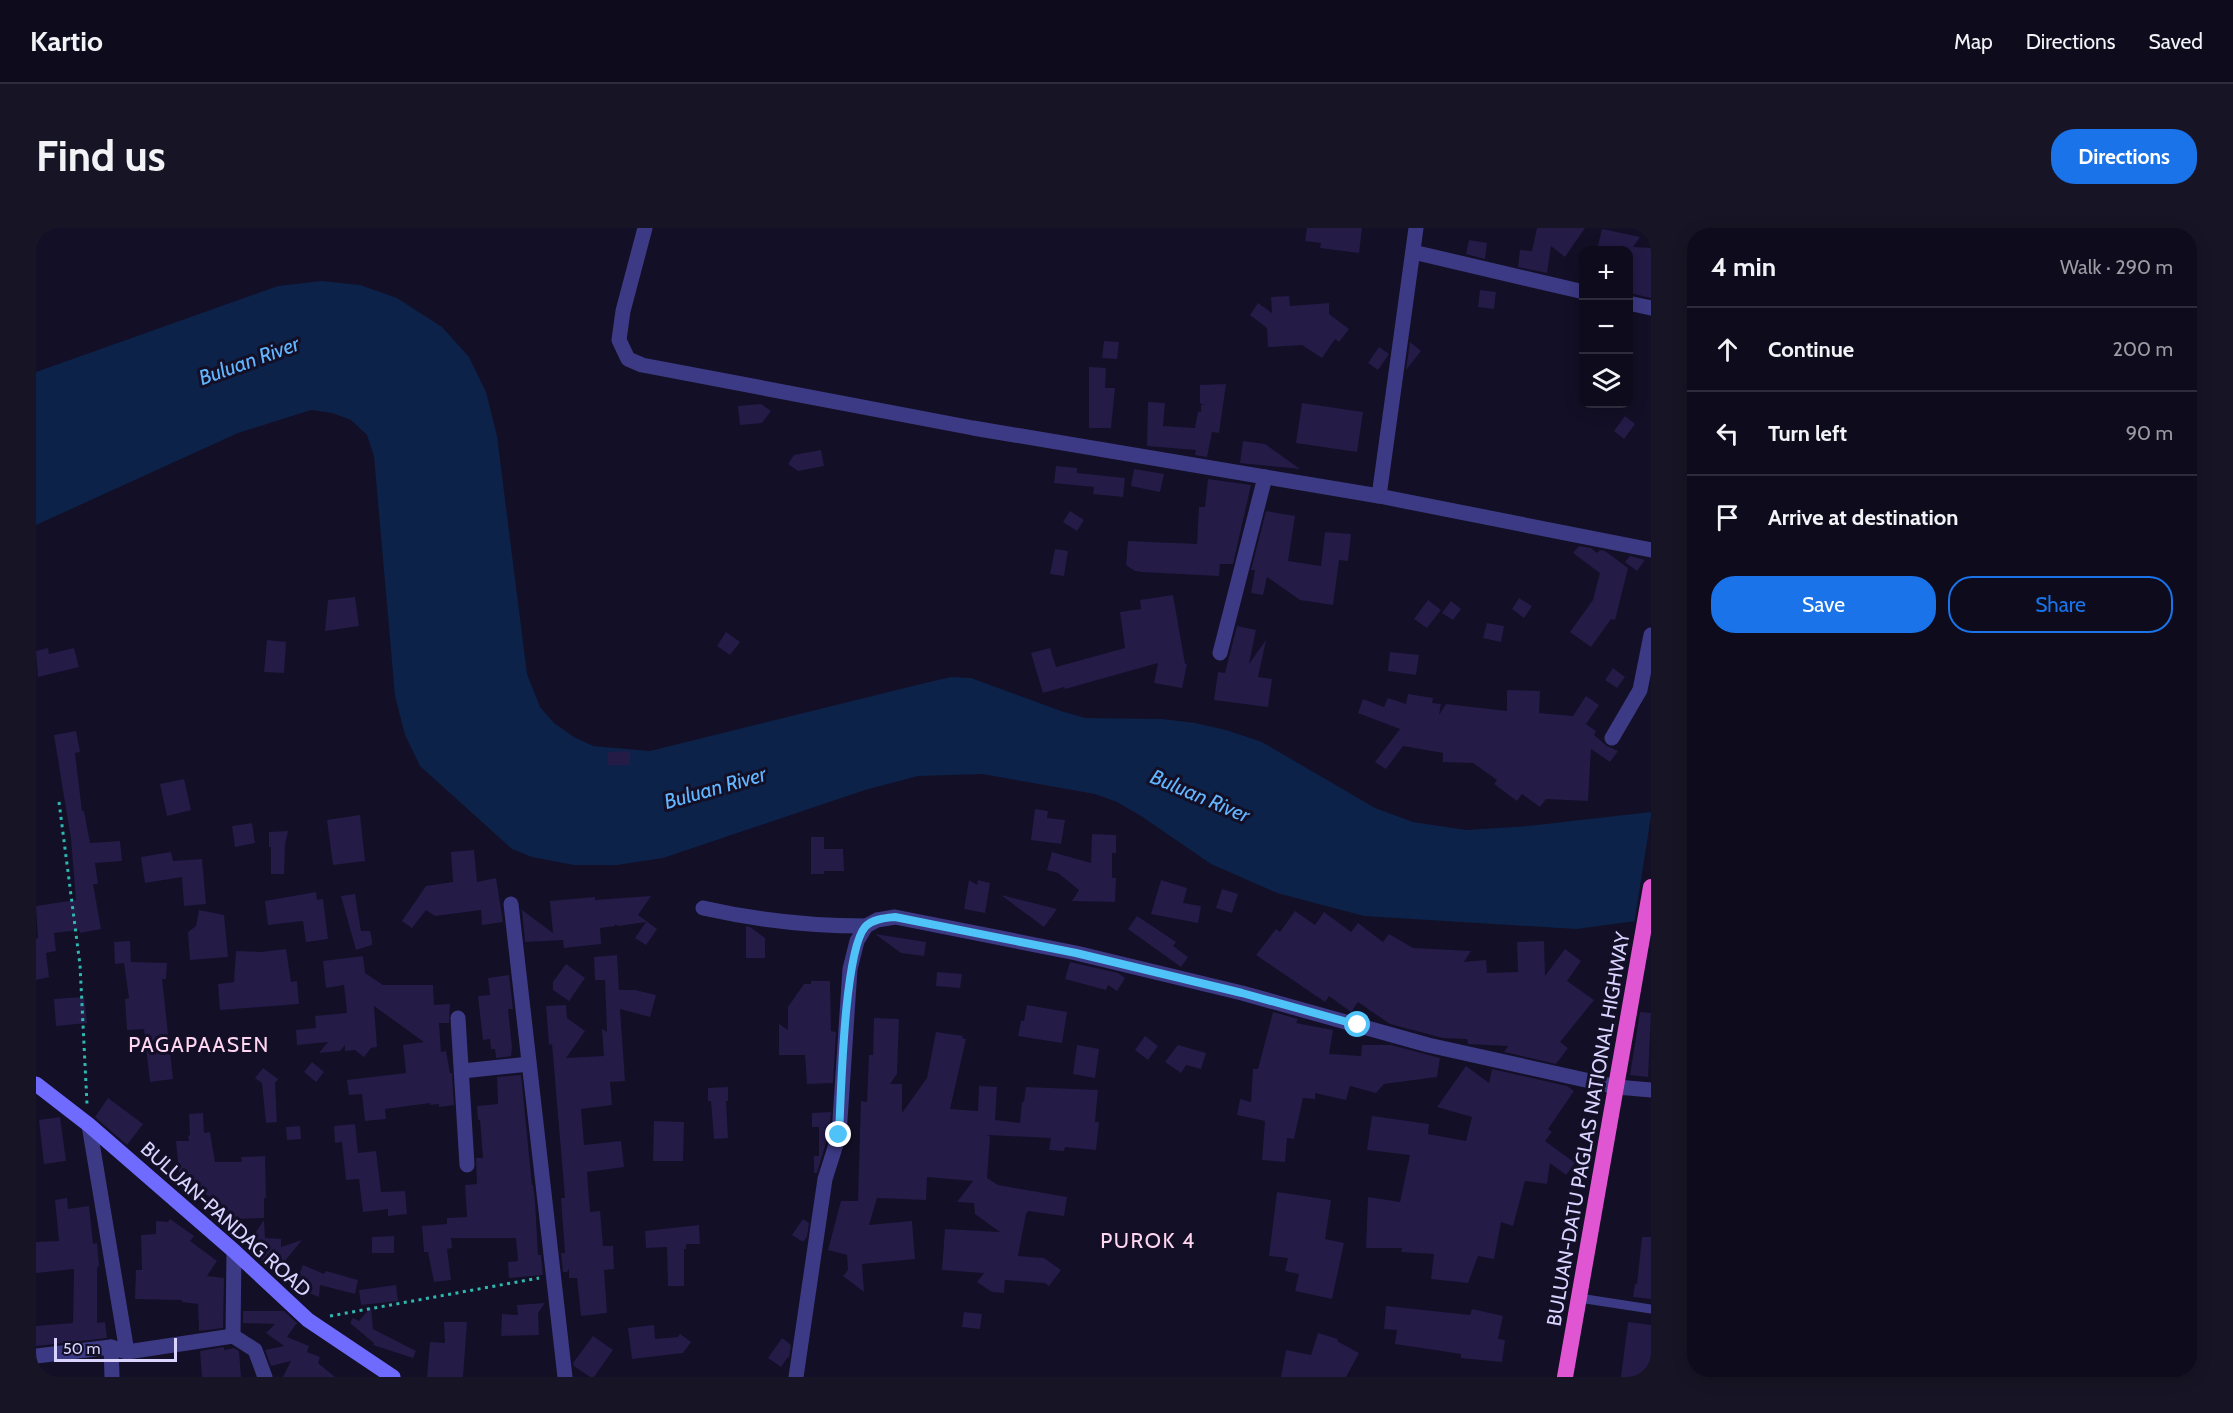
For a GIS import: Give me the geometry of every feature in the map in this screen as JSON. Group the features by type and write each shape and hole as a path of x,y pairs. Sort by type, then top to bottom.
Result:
{"highway":[{"name":"BULUAN-DATU PAGLAS NATIONAL HIGHWAY","path":"1565,1377 1651,887"}],"main road":[{"name":"BULUAN-PANDAG ROAD","path":"36,1084 88,1125 234,1251 308,1320 393,1377"}],"street":[{"path":"645,228 623,311 619,340 627,359 642,365 973,428 1379,496 1651,550"},
{"path":"1379,496 1416,228"},
{"path":"1413,252 1579,291"},
{"path":"1633,304 1651,308"},
{"path":"1220,653 1265,477"},
{"path":"1612,738 1640,690 1651,635"},
{"path":"511,904 565,1377"},
{"path":"703,908 742,917 825,926 866,926 877,920 895,917 1076,953 1242,993 1428,1045 1617,1087 1651,1090"},
{"path":"796,1377 825,1179 839,1135 850,969 857,941 866,926"},
{"path":"458,1018 467,1165"},
{"path":"462,1071 529,1064"},
{"path":"88,1125 127,1352"},
{"path":"233,1336 234,1251"},
{"path":"36,1356 111,1347 127,1352 233,1336 255,1350 266,1377"},
{"path":"111,1347 112,1377"}],"lane":[{"path":"1579,1298 1651,1309"}],"path":[{"path":"59,802 80,964 88,1125"},
{"path":"308,1320 554,1275"}],"water":[{"name":"Buluan River","path":"322,281 360,285 397,298 442,327 469,357 486,392 497,436 527,674 540,707 554,723 574,737 593,746 650,751 951,677 971,678 1085,718 1162,719 1226,730 1262,742 1375,808 1413,822 1466,830 1528,826 1651,812 1651,919 1576,929 1364,916 1277,893 1211,864 1117,802 1095,794 982,774 918,776 865,790 663,858 617,865 574,865 532,857 512,849 420,766 405,735 395,696 374,456 367,435 351,420 332,413 311,410 238,433 36,525 36,372 278,286"}],"pier":[{"path":"1651,816 1651,922 1634,925"}],"building":[{"path":"1307,228 1362,228 1359,253 1320,248 1321,243 1305,241"},
{"path":"1537,228 1585,228 1565,257 1551,246 1547,273 1518,267 1520,250 1532,251"},
{"path":"1602,229 1640,237 1633,247 1598,246"},
{"path":"1469,240 1487,243 1485,259 1466,254"},
{"path":"1633,247 1651,248 1651,298 1633,294"},
{"path":"1480,290 1496,292 1494,309 1478,307"},
{"path":"1289,296 1290,306 1329,303 1329,314 1349,329 1339,342 1335,339 1322,358 1302,345 1268,347 1267,328 1250,315 1258,303 1272,313 1271,297"},
{"path":"1104,341 1119,342 1117,359 1102,358"},
{"path":"1410,342 1421,351 1406,370"},
{"path":"1379,347 1389,354 1378,370 1368,363"},
{"path":"1089,367 1106,368 1105,388 1115,388 1111,428 1089,428"},
{"path":"1226,384 1219,433 1212,432 1207,457 1195,455 1196,450 1147,446 1148,402 1165,403 1163,426 1195,428 1198,412 1201,412 1201,405 1204,405 1200,403 1200,385"},
{"path":"1302,403 1363,412 1357,452 1296,443"},
{"path":"761,404 771,411 762,423 740,425 738,406"},
{"path":"1625,416 1635,424 1624,439 1614,431"},
{"path":"1243,441 1265,444 1300,469 1240,463"},
{"path":"821,450 824,466 798,471 788,464 794,455"},
{"path":"1056,466 1077,468 1077,473 1125,478 1123,497 1093,494 1094,487 1054,483"},
{"path":"1134,469 1164,474 1160,492 1131,486"},
{"path":"1208,479 1251,485 1233,564 1220,564 1219,576 1142,572 1135,571 1126,565 1128,541 1197,544 1199,507 1205,507"},
{"path":"1070,511 1084,520 1077,531 1063,522"},
{"path":"1266,511 1295,516 1288,561 1321,566 1325,532 1351,534 1348,561 1339,560 1333,605 1300,600 1267,577 1263,595 1251,593 1255,570 1251,570"},
{"path":"1579,546 1591,548 1597,553 1600,550 1605,551 1628,568 1615,620 1611,619 1591,647 1570,632 1593,600 1600,573 1573,553"},
{"path":"1055,549 1068,551 1064,576 1050,574"},
{"path":"1630,556 1645,560 1637,571 1625,562"},
{"path":"1173,595 1185,664 1187,664 1182,688 1154,683 1158,663 1043,693 1031,653 1050,648 1056,667 1125,648 1120,612 1141,609 1140,600"},
{"path":"355,597 359,626 325,631 328,600"},
{"path":"1519,598 1532,606 1524,618 1512,609"},
{"path":"1428,600 1441,610 1427,628 1414,619"},
{"path":"1451,601 1461,609 1453,620 1442,613"},
{"path":"1487,623 1504,626 1501,642 1483,638"},
{"path":"1237,626 1256,630 1249,664 1266,640 1258,677 1272,679 1268,707 1214,700 1218,672 1225,673"},
{"path":"726,632 740,642 730,655 717,646"},
{"path":"267,640 286,642 284,673 264,672"},
{"path":"48,648 49,654 74,648 79,667 38,677 36,651"},
{"path":"1390,652 1419,655 1416,675 1388,671"},
{"path":"1613,668 1625,677 1617,688 1605,680"},
{"path":"1507,690 1540,691 1539,713 1573,716 1586,696 1599,705 1586,724 1596,731 1594,735 1607,746 1618,751 1610,762 1591,749 1588,801 1546,799 1540,807 1522,794 1517,801 1494,784 1497,780 1473,763 1443,762 1443,753 1403,746 1386,769 1375,762 1400,729 1358,713 1363,699 1384,707 1388,698 1406,704 1408,694 1433,698 1432,703 1441,704 1439,715 1446,704 1507,711"},
{"path":"76,731 80,752 75,753 82,811 84,811 90,843 120,841 122,861 95,863 98,884 93,884 101,929 80,933 79,930 54,933 56,951 46,953 49,977 36,980 36,939 38,938 36,906 76,900 71,839 54,735"},
{"path":"630,751 630,765 608,765 608,752"},
{"path":"184,779 191,810 167,816 160,784"},
{"path":"1035,809 1048,811 1047,818 1065,820 1061,844 1031,840"},
{"path":"360,815 365,861 333,865 327,820"},
{"path":"252,823 255,843 235,847 232,826"},
{"path":"288,831 284,874 271,874 269,832"},
{"path":"1092,834 1116,835 1116,853 1112,853 1112,878 1116,878 1115,902 1072,901 1079,890 1058,873 1047,870 1052,852 1091,863"},
{"path":"811,837 824,837 824,849 843,849 844,871 824,871 824,874 811,874"},
{"path":"474,850 477,882 496,878 503,922 482,925 481,910 435,916 426,910 412,928 402,921 426,886 453,882 451,852"},
{"path":"171,852 173,861 202,859 206,904 184,906 182,877 145,883 141,857"},
{"path":"969,880 977,885 978,880 990,883 985,913 964,909"},
{"path":"1161,880 1187,888 1183,903 1201,906 1198,923 1151,914"},
{"path":"1222,889 1238,894 1232,913 1216,908"},
{"path":"316,892 317,900 323,899 328,939 306,942 303,921 268,925 265,901"},
{"path":"355,894 361,931 370,931 372,940 372,945 356,950 341,896"},
{"path":"1001,895 1057,909 1044,927"},
{"path":"651,896 638,915 657,929 646,945 635,938 646,922 618,926 615,924 615,926 600,928 601,944 564,948 563,940 525,942 522,910 553,933 550,901"},
{"path":"199,910 224,915 228,957 190,960 188,932 196,926"},
{"path":"1295,911 1315,925 1324,912 1351,932 1358,923 1383,942 1389,934 1413,948 1471,951 1464,962 1486,960 1487,973 1518,972 1517,942 1544,941 1545,976 1565,949 1581,961 1567,981 1594,1000 1560,1042 1568,1048 1556,1064 1504,1052 1508,1046 1468,1044 1467,1039 1443,1038 1390,1024 1358,1002 1351,1012 1329,996 1325,1002 1256,955 1276,929 1280,932"},
{"path":"1137,916 1176,942 1173,946 1188,957 1181,967 1128,929"},
{"path":"746,926 765,938 765,958 746,958"},
{"path":"875,934 926,942 924,956 901,953"},
{"path":"130,941 131,962 167,963 166,979 162,979 173,1079 150,1082 144,1029 127,1030 125,999 129,998 124,963 115,964 114,942"},
{"path":"286,949 291,982 297,981 299,1004 220,1010 218,984 234,982 236,951 261,952"},
{"path":"617,955 619,990 635,990 656,995 650,1017 620,1009 625,1081 610,1082 612,1105 581,1109 584,1145 621,1141 624,1167 587,1172 590,1212 600,1211 603,1246 613,1246 614,1269 604,1270 607,1313 581,1316 577,1278 569,1278 569,1269 563,1272 561,1253 565,1253 561,1198 565,1198 552,1044 549,1045 546,1006 566,1005 567,1018 585,1031 566,1058 604,1056 602,1029 607,1032 605,980 595,980 594,957"},
{"path":"363,956 365,973 383,985 433,985 434,1005 450,1004 449,1023 439,1023 441,1052 446,1051 450,1073 452,1073 454,1105 439,1107 439,1104 430,1105 430,1103 385,1109 386,1119 365,1121 362,1094 349,1095 347,1080 406,1073 403,1045 424,1042 374,1006 377,1047 371,1048 364,1057 355,1050 345,1051 345,1045 340,1051 319,1053 328,1042 297,1045 296,1030 316,1028 315,1016 347,1013 344,985 326,988 323,961"},
{"path":"1070,962 1118,973 1125,978 1117,991 1108,985 1106,990 1065,979"},
{"path":"566,964 585,978 569,1001 553,990 553,982"},
{"path":"937,972 962,974 960,988 936,986"},
{"path":"509,975 513,1009 508,1009 511,1056 496,1058 495,1049 491,1049 490,1039 483,1040 478,996 490,995 488,978"},
{"path":"811,981 830,981 831,1031 836,1032 833,1083 807,1084 805,1055 779,1055 779,1024 788,1030 788,1007 804,984 811,984"},
{"path":"84,997 87,1023 56,1026 54,999"},
{"path":"1027,1005 1067,1012 1062,1043 1018,1036"},
{"path":"1273,1012 1298,1019 1296,1023 1333,1030 1329,1054 1361,1056 1362,1045 1391,1045 1440,1058 1437,1077 1384,1084 1376,1093 1350,1086 1346,1100 1315,1093 1315,1099 1303,1098 1294,1139 1287,1138 1285,1162 1262,1160 1265,1121 1237,1115 1240,1099 1251,1102 1253,1069 1258,1069"},
{"path":"1640,1012 1651,1013 1648,1077 1630,1075"},
{"path":"874,1018 899,1019 897,1074 890,1084 902,1084 902,1113 927,1078 936,1032 963,1036 962,1038 966,1039 950,1109 978,1111 979,1086 997,1087 995,1120 1020,1123 1026,1087 1098,1090 1095,1122 1099,1122 1096,1150 1065,1147 1064,1151 1049,1150 1051,1138 987,1135 990,1137 987,1178 998,1185 1067,1197 1064,1216 1028,1211 1026,1214 1018,1256 1044,1258 1061,1270 1049,1286 1045,1283 1005,1280 1004,1293 992,1292 977,1282 984,1273 942,1270 945,1229 1000,1232 975,1214 974,1203 957,1202 973,1181 927,1177 926,1200 877,1198 869,1225 912,1221 915,1259 862,1264 864,1292 843,1276 848,1270 847,1255 828,1250 841,1201 858,1201 861,1101 867,1102 869,1055 873,1055"},
{"path":"1145,1036 1158,1046 1148,1060 1135,1050"},
{"path":"1077,1045 1099,1049 1095,1078 1073,1074"},
{"path":"1178,1045 1206,1053 1201,1069 1186,1065 1181,1073 1165,1062"},
{"path":"312,1062 324,1072 316,1082 304,1072"},
{"path":"1466,1066 1489,1083 1492,1069 1567,1086 1574,1091 1548,1129 1552,1132 1545,1141 1575,1163 1566,1175 1550,1163 1547,1184 1525,1181 1513,1226 1501,1222 1494,1259 1478,1256 1468,1283 1431,1279 1434,1254 1401,1252 1402,1248 1366,1248 1368,1197 1400,1202 1410,1155 1367,1150 1372,1116 1429,1124 1428,1134 1466,1141 1472,1117 1437,1107"},
{"path":"263,1068 278,1079 275,1083 277,1122 266,1123 262,1083 255,1078"},
{"path":"521,1075 535,1201 538,1255 541,1255 543,1275 509,1278 508,1262 518,1261 516,1238 451,1238 452,1248 447,1249 451,1280 434,1282 428,1252 424,1252 422,1226 447,1224 447,1218 467,1217 465,1185 477,1184 476,1158 483,1158 477,1106 498,1104 497,1077"},
{"path":"728,1087 728,1101 726,1101 728,1138 714,1139 708,1088"},
{"path":"108,1098 143,1124 127,1145 95,1117"},
{"path":"831,1112 829,1133 817,1173 814,1173 814,1156 819,1156 819,1127 812,1127 812,1113"},
{"path":"203,1113 204,1133 210,1132 215,1162 242,1162 241,1157 265,1156 264,1218 236,1219 227,1229 214,1218 224,1206 177,1176 179,1172 176,1141 189,1141 189,1114"},
{"path":"60,1117 66,1161 44,1164 39,1120"},
{"path":"654,1121 684,1122 683,1161 653,1161"},
{"path":"355,1124 358,1153 376,1151 381,1192 405,1191 407,1214 388,1216 388,1209 363,1212 359,1179 346,1180 342,1142 335,1143 334,1126"},
{"path":"300,1126 301,1139 287,1140 286,1127"},
{"path":"1277,1192 1331,1200 1325,1239 1344,1243 1332,1299 1295,1291 1299,1274 1285,1271 1288,1258 1269,1256"},
{"path":"67,1198 68,1209 89,1206 93,1244 97,1243 99,1266 97,1267 97,1323 105,1322 107,1338 36,1346 36,1326 73,1323 74,1269 36,1273 36,1242 59,1241 55,1200"},
{"path":"170,1219 194,1236 190,1241 217,1261 207,1276 224,1278 223,1328 199,1331 198,1304 182,1302 182,1300 135,1299 136,1270 142,1270 141,1235 156,1234 156,1221 168,1222"},
{"path":"803,1219 809,1223 807,1237 803,1242 792,1235"},
{"path":"264,1220 265,1238 281,1239 281,1247 302,1240 276,1272 245,1248"},
{"path":"699,1225 700,1244 686,1244 686,1249 684,1249 684,1286 668,1286 667,1247 646,1248 645,1231"},
{"path":"394,1236 394,1253 372,1253 372,1237"},
{"path":"1642,1237 1651,1237 1651,1299 1633,1297 1635,1284 1637,1284"},
{"path":"303,1265 324,1274 326,1271 358,1280 355,1294 320,1285 319,1297 294,1287"},
{"path":"396,1285 398,1301 361,1305 359,1290"},
{"path":"545,1303 538,1313 539,1335 501,1336 502,1314 518,1315 517,1305"},
{"path":"1386,1306 1470,1315 1472,1309 1503,1316 1498,1339 1505,1340 1502,1362 1461,1358 1461,1354 1395,1344 1397,1330 1384,1329"},
{"path":"371,1307 373,1329 416,1351 413,1358 373,1345 374,1343 350,1323 353,1318 359,1321"},
{"path":"243,1311 284,1311 298,1324 287,1337 309,1346 307,1352 320,1357 318,1363 335,1377 283,1377 291,1361 271,1366 265,1350 284,1346 266,1333 275,1324 243,1323"},
{"path":"964,1312 982,1314 980,1329 962,1327"},
{"path":"444,1322 467,1322 463,1377 427,1377 430,1342 445,1343"},
{"path":"1628,1322 1651,1325 1651,1377 1621,1377"},
{"path":"654,1325 655,1339 678,1337 680,1334 691,1342 683,1353 632,1359 628,1328"},
{"path":"1318,1333 1338,1339 1337,1341 1359,1353 1346,1377 1281,1377 1286,1350 1311,1355"},
{"path":"593,1336 613,1350 594,1377 590,1377 573,1363"},
{"path":"782,1338 791,1345 789,1358 781,1367 768,1358"},
{"path":"224,1347 224,1350 234,1348 239,1351 241,1377 202,1377 200,1351"}],"district":[{"name":"PAGAPAASEN","path":"199,1045"},
{"name":"PUROK 4","path":"1148,1241"}],"route":[{"path":"839,1135 850,969 857,941 866,926 877,920 895,917 1076,953 1242,993 1358,1025"}]}
